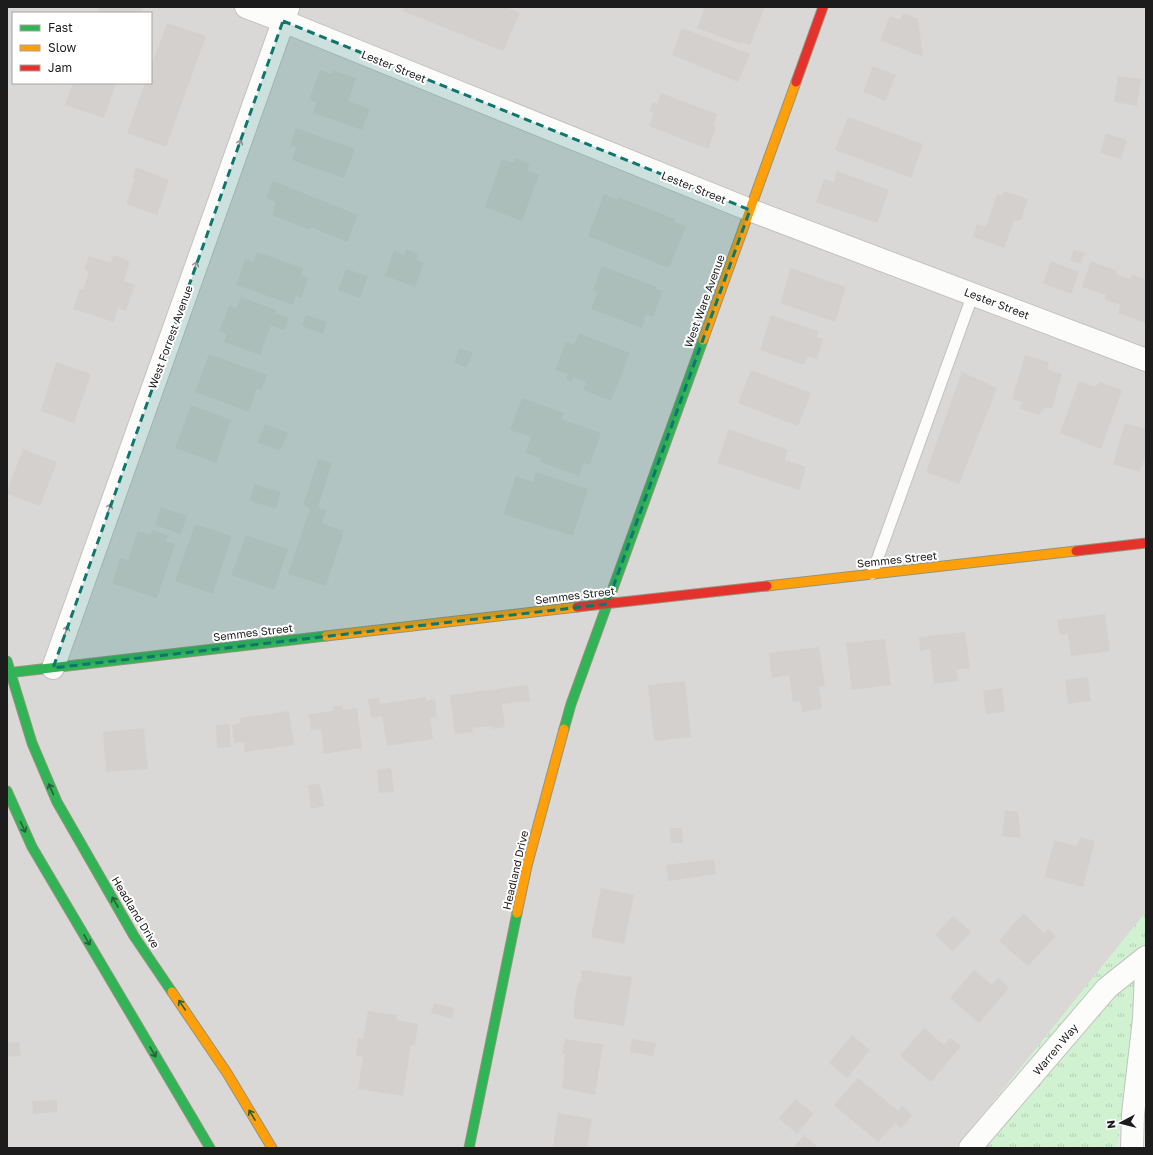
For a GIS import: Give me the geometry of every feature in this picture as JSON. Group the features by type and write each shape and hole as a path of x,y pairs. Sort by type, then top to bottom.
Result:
{"street":[{"name":"Lester Street","path":"246,7 285,14 750,210 1146,360"},
{"name":"West Ware Avenue","path":"607,604 823,7"},
{"name":"West Forrest Avenue","path":"52,668 285,14"},
{"name":"Semmes Street","path":"9,673 1146,543"},
{"name":"Headland Drive","path":"469,1148 527,866 571,704 607,604"},
{"name":"Headland Drive","path":"7,662 9,673 32,743 57,802 134,936 227,1073 272,1148"},
{"path":"7,791 32,847 210,1148"},
{"name":"Warren Way","path":"970,1148 1107,988 1146,957"},
{"path":"1132,1148 1144,1019 1146,972"}],"lane":[{"path":"872,574 973,294"}],"highlighted area":[{"path":"283,21 750,210 607,604 53,668"}],"shaded area":[{"path":"7,7 1146,7 1146,912 956,1148 7,1148"}],"green space":[{"path":"1146,912 1146,954 1117,1148 956,1148"}],"building":[{"path":"99,7 143,7 141,12 97,12"},
{"path":"405,7 506,7 520,13 503,51 403,11"},
{"path":"705,7 760,7 764,9 750,45 742,42 740,44 697,28"},
{"path":"903,13 918,19 923,57 880,40 890,16 900,20"},
{"path":"167,23 206,36 166,147 127,133 145,84 152,84 152,63"},
{"path":"682,28 750,54 738,82 672,55"},
{"path":"873,66 896,75 885,101 863,92"},
{"path":"320,70 331,74 333,70 356,78 348,101 370,109 362,130 313,113 317,102 309,100"},
{"path":"1118,76 1141,79 1137,106 1114,102"},
{"path":"73,84 116,84 104,118 65,105"},
{"path":"661,93 717,114 713,126 716,127 708,149 649,126 654,113 649,111 653,102 657,104"},
{"path":"848,117 923,144 911,178 835,150"},
{"path":"296,128 355,149 344,178 292,160 296,147 290,145"},
{"path":"1106,133 1127,140 1121,159 1100,153"},
{"path":"516,158 530,164 527,170 539,175 522,221 485,207 502,159 514,163"},
{"path":"136,167 169,180 157,215 126,204 135,179 133,178"},
{"path":"837,171 889,190 877,223 816,202 824,179 834,182"},
{"path":"273,181 358,215 347,242 311,227 310,230 272,215 276,202 266,198"},
{"path":"1004,191 1028,199 1021,220 1014,221 1004,248 973,237 977,224 986,227 997,195 1002,195"},
{"path":"604,194 617,200 618,197 675,219 674,222 686,227 669,268 588,236"},
{"path":"406,249 418,254 416,260 424,263 415,287 385,276 394,250 404,255"},
{"path":"1074,250 1085,253 1080,264 1070,260"},
{"path":"257,252 303,268 301,275 308,278 301,298 296,296 293,305 236,285 245,259 253,262"},
{"path":"113,255 130,261 124,281 135,285 126,311 118,308 114,322 73,309 80,289 83,290 89,271 84,269 89,256 111,263"},
{"path":"1051,261 1079,272 1071,294 1043,283"},
{"path":"1091,261 1117,271 1116,274 1130,279 1132,275 1146,280 1146,323 1118,313 1121,305 1105,300 1106,295 1082,287"},
{"path":"602,266 657,287 656,289 663,291 653,317 646,314 642,328 591,309 598,292 593,290"},
{"path":"791,268 846,287 835,322 780,303"},
{"path":"346,269 368,276 360,298 338,290"},
{"path":"241,297 276,310 275,313 289,318 284,330 271,326 260,355 224,342 227,334 219,331 229,306 236,308"},
{"path":"306,315 327,322 323,334 302,326"},
{"path":"771,315 818,331 817,337 823,339 817,359 807,356 804,365 760,350"},
{"path":"579,333 630,353 611,401 583,390 586,382 573,377 572,382 566,380 568,374 555,370 566,342 574,345"},
{"path":"460,348 473,353 466,368 454,362"},
{"path":"209,354 267,375 261,390 257,388 249,412 195,392"},
{"path":"1025,355 1049,362 1047,369 1062,374 1052,409 1045,407 1039,415 1020,409 1022,402 1012,399"},
{"path":"56,362 91,374 74,423 41,411"},
{"path":"751,370 811,393 798,426 738,403"},
{"path":"962,372 997,388 959,484 926,472"},
{"path":"1079,381 1095,387 1100,382 1122,390 1101,449 1060,433"},
{"path":"522,398 564,413 561,419 601,433 590,465 584,463 579,476 540,462 541,458 525,453 531,437 510,430"},
{"path":"191,405 231,420 216,463 175,448"},
{"path":"1125,423 1146,429 1146,453 1140,472 1113,464"},
{"path":"265,424 288,433 280,451 257,442"},
{"path":"729,429 788,450 785,460 806,467 799,490 717,463"},
{"path":"23,449 57,462 40,506 7,494"},
{"path":"318,459 332,463 318,507 327,510 322,523 344,531 326,586 288,574 310,508 303,506"},
{"path":"536,472 588,489 573,536 503,514 516,476 533,482"},
{"path":"254,484 281,492 276,509 250,501"},
{"path":"161,507 187,516 181,534 155,525"},
{"path":"195,524 232,536 213,594 175,581"},
{"path":"152,530 168,535 166,541 175,544 157,598 112,583 120,558 128,560 138,531 151,535"},
{"path":"246,535 288,549 274,590 231,575"},
{"path":"1105,614 1110,651 1071,656 1068,634 1060,635 1057,620"},
{"path":"965,632 970,668 956,670 958,681 934,684 930,649 920,651 919,637"},
{"path":"885,639 891,685 852,690 846,643"},
{"path":"819,647 825,686 819,687 822,709 802,712 800,701 793,702 789,675 772,678 769,653"},
{"path":"1088,677 1091,701 1068,704 1065,680"},
{"path":"685,681 691,737 654,741 648,685"},
{"path":"528,685 530,701 502,704 505,727 492,729 492,726 472,728 473,732 455,734 450,695"},
{"path":"1002,688 1005,712 986,714 983,691"},
{"path":"426,697 426,701 435,699 437,717 430,718 433,739 387,746 382,716 371,718 368,699 379,698 380,704"},
{"path":"343,705 343,710 357,708 362,748 324,754 321,729 311,730 309,714 334,711 333,707"},
{"path":"289,711 294,745 245,752 244,742 234,743 232,725 240,723 240,718"},
{"path":"229,724 231,747 217,748 216,725"},
{"path":"144,728 148,769 106,772 103,732"},
{"path":"391,768 394,792 379,793 377,770"},
{"path":"320,784 324,806 311,809 308,785"},
{"path":"1005,811 1018,811 1021,838 1002,836"},
{"path":"670,828 682,828 683,843 671,843"},
{"path":"1080,837 1095,841 1083,887 1045,877 1054,840 1077,846"},
{"path":"714,859 716,874 668,881 666,865"},
{"path":"601,888 634,895 624,944 591,937"},
{"path":"1023,913 1044,933 1048,929 1056,936 1028,966 999,941"},
{"path":"953,916 971,932 953,951 935,935"},
{"path":"582,970 632,977 624,1026 573,1018 578,982 580,983"},
{"path":"974,970 992,985 998,978 1009,988 979,1023 950,998"},
{"path":"434,1003 454,1008 452,1019 431,1013"},
{"path":"368,1011 397,1015 397,1020 418,1024 415,1046 411,1045 403,1096 358,1089 363,1057 356,1056 358,1038 363,1039"},
{"path":"924,1028 944,1045 950,1038 961,1046 931,1082 900,1056"},
{"path":"852,1035 870,1050 847,1078 829,1063"},
{"path":"565,1039 603,1044 595,1095 562,1088 565,1053 562,1053"},
{"path":"632,1039 656,1043 653,1056 630,1052"},
{"path":"19,1042 21,1056 7,1057 7,1043"},
{"path":"858,1078 898,1111 902,1106 912,1115 901,1129 895,1123 878,1142 834,1105"},
{"path":"796,1099 813,1114 797,1134 779,1118"},
{"path":"57,1100 57,1112 33,1114 32,1101"},
{"path":"558,1113 592,1119 587,1148 553,1148"},
{"path":"804,1135 819,1148 793,1148"}],"traffic: fast":[{"path":"564,729 571,704 703,340"},
{"path":"7,673 326,636"},
{"path":"7,661 32,743 57,802 134,936 172,992"},
{"path":"7,791 32,847 210,1148"},
{"path":"469,1148 517,913"}],"traffic: slow":[{"path":"703,340 796,82"},
{"path":"767,586 1076,551"},
{"path":"326,636 577,607"},
{"path":"517,913 527,866 564,729"},
{"path":"172,992 227,1073 272,1148"}],"traffic: jam":[{"path":"796,82 823,7"},
{"path":"1076,551 1146,543"},
{"path":"577,607 767,586"}]}
